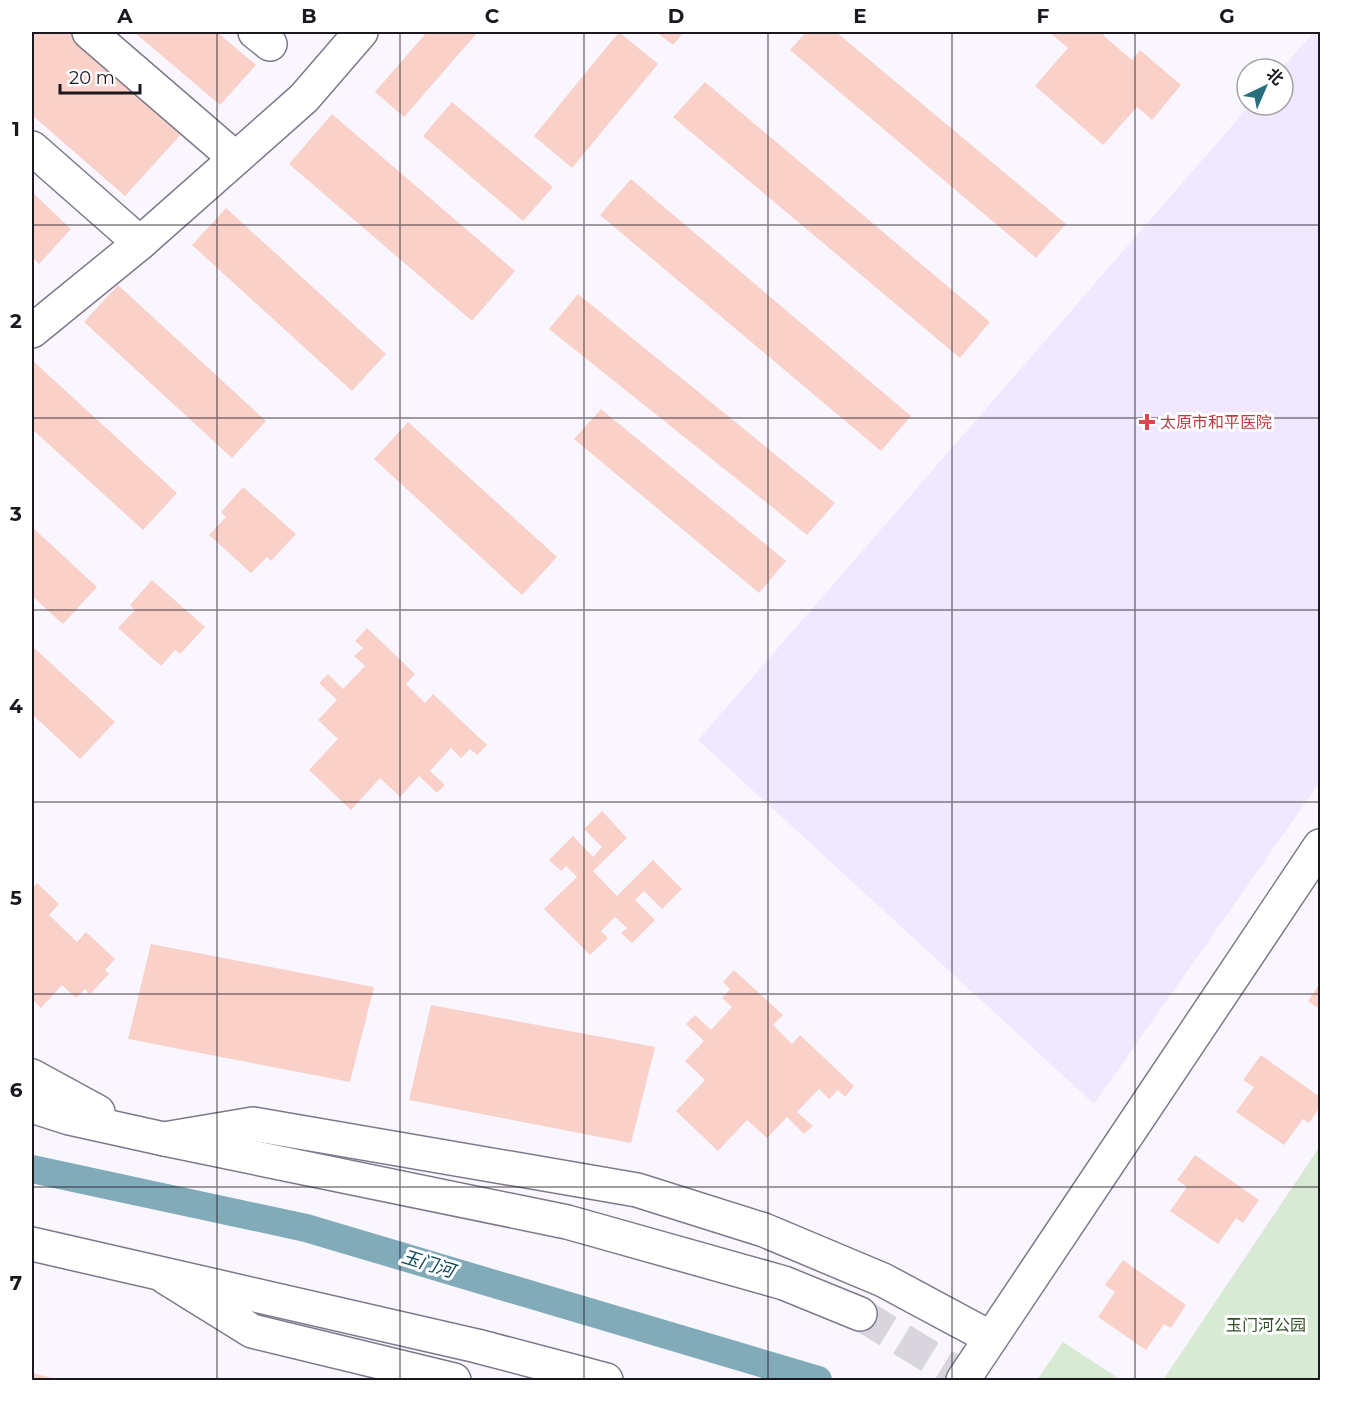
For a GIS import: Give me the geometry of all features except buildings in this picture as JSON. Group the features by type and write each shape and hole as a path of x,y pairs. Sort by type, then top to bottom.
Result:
{"street":[{"path":"89,32 235,159"},
{"path":"32,331 140,243 304,98 361,32"},
{"path":"32,148 140,243"},
{"path":"963,1380 1320,846"},
{"path":"32,1076 150,1136 253,1124 637,1190 764,1230 851,1266 883,1280 991,1338"},
{"path":"32,1106 69,1118 150,1136 567,1222 784,1283 860,1314"},
{"path":"32,1244 477,1346 606,1380"},
{"path":"32,1260 100,1260"},
{"path":"158,1273 252,1331 454,1380"}],"shaded area":[{"name":"太原市和平医院","path":"1314,32 1320,32 1320,782 1094,1104 698,740 1240,117 1295,117 1295,57 1292,57"}],"green space":[{"name":"玉门河公园","path":"1320,1146 1320,1380 1163,1380"},
{"path":"1063,1342 1121,1380 1037,1380"}],"waterway":[{"name":"玉门河","path":"32,1169 306,1228 818,1380"}],"tunnel":[{"path":"860,1314 968,1380"}],"place":[{"name":"太原市和平医院","path":"1147,422"}]}
